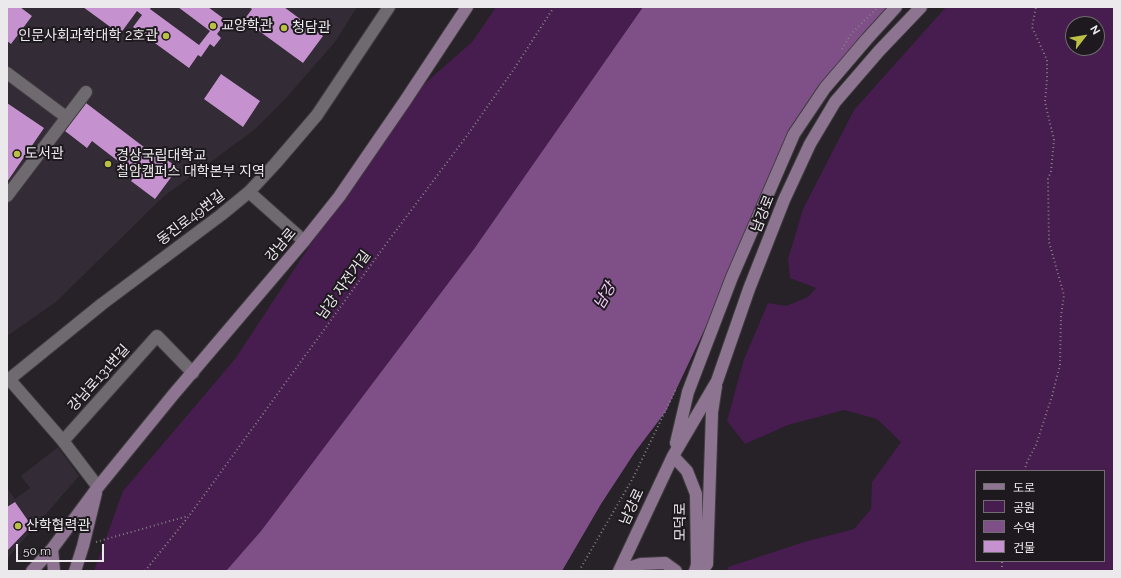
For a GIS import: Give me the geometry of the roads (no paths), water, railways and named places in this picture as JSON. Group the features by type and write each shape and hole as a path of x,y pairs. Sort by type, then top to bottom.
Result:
{"street":[{"name":"동진로49번길","path":"8,380 102,304 221,215 249,192 317,115 389,7"},
{"name":"강남로","path":"32,571 41,566 98,488 173,395 304,241 339,197 467,7"},
{"name":"남강로","path":"673,456 688,392 732,277 794,134 825,88 896,7"},
{"name":"남강로","path":"619,571 673,456 716,381 749,289 784,200 810,144 835,102 879,51 921,7"},
{"path":"7,73 66,117"},
{"path":"7,196 86,92"},
{"path":"249,192 304,241"},
{"name":"강남로131번길","path":"63,441 157,336 193,373"},
{"path":"8,380 63,441 98,488"},
{"path":"702,571 707,564 712,412 716,381"},
{"name":"모덕로","path":"673,456 687,471 696,494 697,565 695,571"},
{"name":"강남로","path":"75,571 84,546 98,488"},
{"path":"52,549 54,571"},
{"path":"619,571 642,564 665,563 676,571"}],"water":[{"name":"남강","path":"643,7 902,7 807,113 666,411 635,452 601,504 562,571 226,571 261,531 474,249"}],"place":[{"name":"교양학관","path":"213,26"},
{"name":"청담관","path":"284,28"},
{"name":"인문사회과학대학 2호관","path":"166,36"},
{"name":"도서관","path":"17,154"},
{"name":"경상국립대학교 칠암캠퍼스 대학본부 지역","path":"108,164"},
{"name":"산학협력관","path":"18,526"}]}
